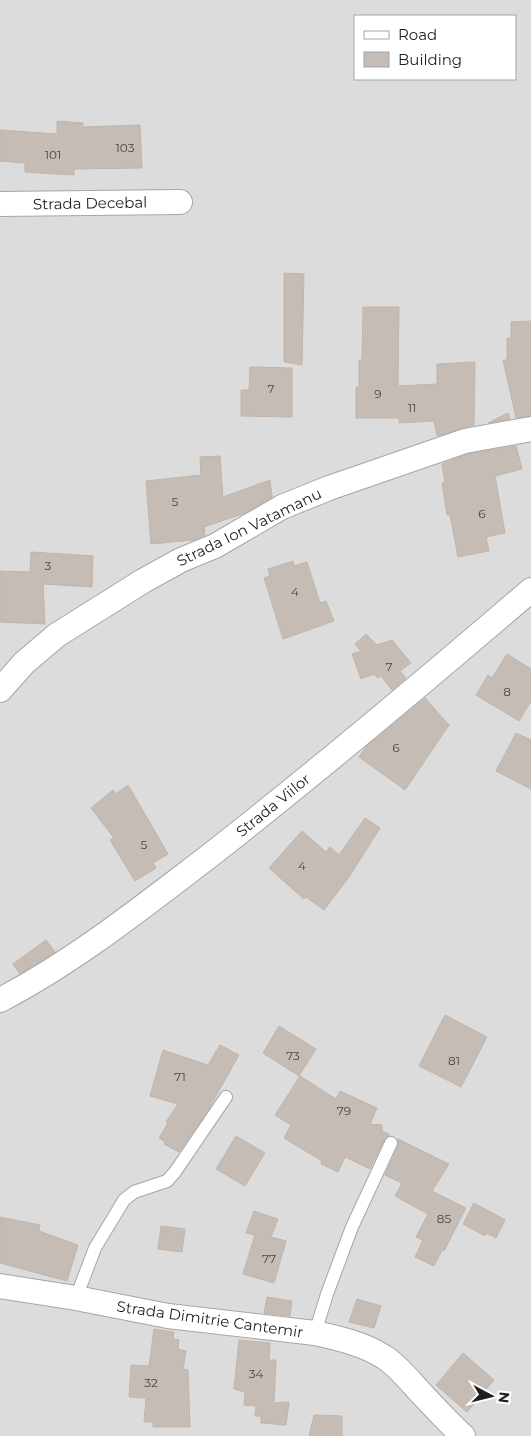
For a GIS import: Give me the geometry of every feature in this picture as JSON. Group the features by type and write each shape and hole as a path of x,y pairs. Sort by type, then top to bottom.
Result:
{"street":[{"name":"Strada Decebal","path":"0,204 180,202"},
{"name":"Strada Ion Vatamanu","path":"0,690 24,663 57,635 143,581 181,560 240,533 282,507 329,488 464,441 531,429"},
{"name":"Strada Viilor","path":"0,1000 42,977 118,926 258,818 531,590"},
{"name":"Strada Dimitrie Cantemir","path":"0,1286 76,1298 168,1316 315,1333 338,1338 385,1357 444,1419 463,1436"}],"lane":[{"path":"76,1298 95,1248 124,1200 134,1192 167,1181 226,1097"},
{"name":"Strada Dimitrie Cantemir","path":"315,1333 327,1294 352,1227 391,1143"}],"shaded area":[{"path":"0,0 531,0 531,1436 0,1436"}],"building":[{"path":"57,121 83,123 83,127 140,125 142,168 74,169 74,175 25,172 25,163 0,161 0,130 57,134"},
{"path":"284,273 304,274 302,365 284,362"},
{"path":"363,307 399,307 398,386 437,384 437,364 475,362 474,425 437,436 434,421 399,423 399,418 356,418 356,387 359,387 359,360 362,360"},
{"path":"531,321 531,416 516,418 503,360 507,360 507,338 511,338 511,322"},
{"path":"250,367 292,368 292,417 241,416 241,390 249,390"},
{"path":"508,413 510,419 488,423"},
{"path":"516,446 522,469 495,476 505,533 486,537 489,551 458,557 450,515 447,515 442,483 445,483 442,464 468,454"},
{"path":"220,456 223,497 270,480 272,497 245,513 204,527 205,535 194,540 151,544 146,481 201,475 200,457"},
{"path":"31,552 93,556 92,587 43,584 45,624 0,622 0,571 30,572"},
{"path":"293,561 294,566 307,562 320,603 326,601 334,621 283,639 264,578 270,576 268,569"},
{"path":"366,634 377,645 392,640 411,663 400,671 406,678 392,690 381,676 377,678 374,674 361,679 352,654 361,651 355,644"},
{"path":"507,654 531,669 531,701 519,721 476,695 488,675 492,678"},
{"path":"425,698 449,725 405,790 359,757 366,747"},
{"path":"516,733 531,740 531,789 496,771"},
{"path":"128,785 168,854 153,863 156,868 135,881 110,840 114,838 91,808 113,790 116,794"},
{"path":"365,818 380,828 349,877 324,910 306,897 304,899 269,868 302,831 326,852 330,847 339,855"},
{"path":"46,940 55,952 20,974 13,964"},
{"path":"445,1015 487,1037 461,1087 419,1066"},
{"path":"279,1026 316,1049 299,1076 263,1053"},
{"path":"220,1045 239,1055 208,1110 179,1152 164,1144 165,1142 159,1138 168,1123 166,1122 178,1104 150,1096 163,1050 208,1065"},
{"path":"300,1076 336,1099 340,1091 377,1108 370,1124 382,1125 382,1131 390,1135 384,1140 370,1169 345,1157 338,1172 321,1164 322,1161 284,1138 291,1125 275,1115"},
{"path":"236,1136 265,1153 245,1186 216,1169"},
{"path":"398,1139 449,1164 432,1191 466,1208 444,1251 442,1250 434,1266 415,1257 423,1240 416,1237 428,1214 395,1196 402,1183 385,1175 398,1146"},
{"path":"474,1203 505,1220 496,1238 486,1233 485,1236 463,1224"},
{"path":"254,1211 278,1219 271,1237 286,1241 274,1283 243,1274 255,1235 246,1233"},
{"path":"0,1217 40,1225 39,1231 78,1245 67,1281 0,1263"},
{"path":"161,1226 185,1229 182,1252 158,1249"},
{"path":"267,1297 292,1301 290,1316 264,1313"},
{"path":"357,1299 381,1306 374,1328 349,1322"},
{"path":"154,1329 174,1332 173,1339 179,1340 178,1349 186,1351 183,1369 188,1370 190,1427 153,1427 153,1422 144,1422 146,1398 129,1397 131,1365 149,1366"},
{"path":"239,1340 270,1343 269,1360 276,1360 274,1403 289,1402 286,1425 261,1423 261,1416 255,1416 256,1406 244,1405 245,1392 234,1389"},
{"path":"463,1353 494,1380 467,1412 436,1385"},
{"path":"314,1415 342,1416 342,1436 309,1436"}]}
